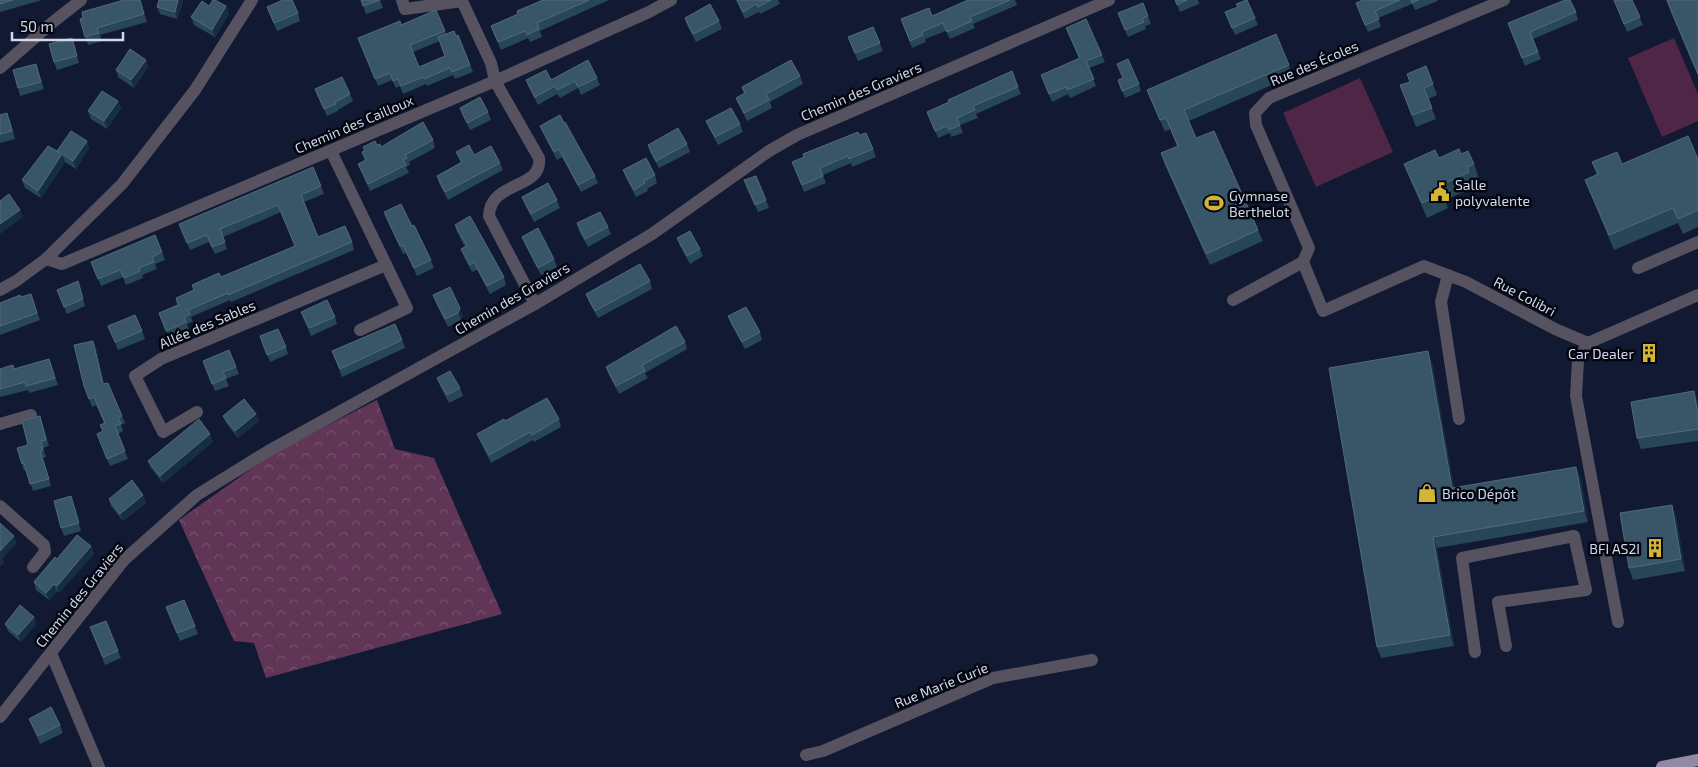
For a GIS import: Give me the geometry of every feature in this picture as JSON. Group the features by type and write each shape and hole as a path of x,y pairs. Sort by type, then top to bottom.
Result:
{"main road":[{"path":"1662,767 1698,760"}],"street":[{"path":"0,68 52,22 81,0"},
{"path":"0,290 46,259 122,184 195,90 252,0"},
{"path":"402,0 405,9 462,1 491,64 495,81 539,158 540,166 534,175 496,197 489,206 488,216 534,304"},
{"name":"Chemin des Cailloux","path":"46,259 62,264 495,81 671,0"},
{"name":"Chemin des Graviers","path":"0,717 124,560 197,496 270,450 534,304 652,234 769,151 797,135 1110,0"},
{"name":"Rue des Écoles","path":"1322,312 1303,262 1309,248 1256,125 1256,113 1269,98 1504,0"},
{"path":"331,151 407,308 360,330"},
{"path":"1638,268 1698,242"},
{"path":"1233,300 1303,262"},
{"name":"Allée des Sables","path":"197,412 163,432 136,376 161,359 386,266"},
{"name":"Rue Colibri","path":"1322,312 1424,266 1466,282 1555,329 1588,343"},
{"path":"1448,275 1440,302 1459,419"},
{"path":"1618,622 1576,396 1578,360 1588,343 1698,295"},
{"path":"0,424 31,415"},
{"path":"0,506 44,545 46,552 34,567"},
{"path":"1475,652 1462,558 1574,536 1586,590 1498,602 1506,646"},
{"path":"51,653 99,767"},
{"name":"Rue Marie Curie","path":"806,755 822,751 993,678 1092,660"}],"green space":[{"path":"377,400 395,449 434,458 502,614 266,678 254,643 234,641 179,520 275,452"}],"shaded area":[{"path":"1674,38 1698,94 1698,121 1662,137 1628,58"},
{"path":"1360,78 1393,152 1316,187 1283,113"}],"building":[{"path":"0,0 13,0 0,4"},
{"path":"124,0 140,0 144,14 97,28 99,33 85,37 80,19 83,18 82,12"},
{"path":"159,0 178,0 175,12 157,7"},
{"path":"213,0 226,6 212,30 191,17 202,1 209,6"},
{"path":"283,0 292,0 298,13 274,23 267,7"},
{"path":"361,0 380,0 363,6"},
{"path":"543,0 589,0 537,23 539,29 527,35 525,31 498,42 491,26 518,14 517,11"},
{"path":"737,0 771,0 758,7 756,4 743,12"},
{"path":"968,0 1010,0 970,17 972,21 947,32 943,23 922,32 923,35 910,41 901,19 929,8 932,16"},
{"path":"1175,0 1187,0 1177,5"},
{"path":"1247,0 1255,18 1232,28 1225,12 1238,7 1236,4"},
{"path":"1363,0 1400,0 1375,11 1379,19 1365,25 1356,3"},
{"path":"1565,0 1570,0 1576,12 1530,32 1538,52 1522,58 1508,23"},
{"path":"1614,0 1632,0 1640,17 1624,24"},
{"path":"1667,0 1698,0 1698,74"},
{"path":"1143,3 1148,16 1142,19 1144,22 1125,30 1118,13"},
{"path":"710,4 719,21 693,34 685,18"},
{"path":"436,10 445,31 410,45 419,67 445,56 438,37 454,31 456,36 458,35 470,65 452,72 450,68 401,86 398,79 393,81 390,73 375,79 358,38 400,21 401,25"},
{"path":"1086,19 1102,55 1086,61 1094,79 1067,90 1066,87 1049,94 1041,75 1080,58 1066,28"},
{"path":"873,27 880,43 855,53 848,37"},
{"path":"1276,34 1289,65 1184,110 1196,138 1214,131 1258,230 1206,254 1161,153 1178,146 1166,118 1160,120 1147,90"},
{"path":"72,38 77,56 54,62 49,44"},
{"path":"130,49 146,60 131,80 116,70"},
{"path":"1128,59 1139,84 1122,91 1118,80 1123,78 1117,64"},
{"path":"588,60 597,78 578,87 575,81 557,90 555,86 535,97 526,80 546,70 551,80"},
{"path":"791,60 800,76 766,94 769,100 744,113 736,98 745,93 742,87"},
{"path":"36,64 41,82 18,88 13,70"},
{"path":"1426,66 1433,84 1424,88 1432,108 1412,115 1400,85 1410,82 1407,74"},
{"path":"1012,71 1018,87 973,106 975,110 957,118 960,125 949,130 947,126 935,131 927,112 949,102 948,100"},
{"path":"342,77 350,94 335,102 336,104 324,109 315,89"},
{"path":"102,91 118,101 104,121 88,111"},
{"path":"480,97 488,112 467,123 460,108"},
{"path":"731,108 740,124 715,137 706,121"},
{"path":"7,113 12,131 0,134 0,115"},
{"path":"560,115 595,176 578,185 559,149 554,152 540,126"},
{"path":"423,122 433,140 405,155 407,158 403,160 406,165 368,184 358,164 366,160 362,152 365,151 363,147 375,141 381,147"},
{"path":"678,128 687,144 656,161 648,145"},
{"path":"71,131 87,141 73,161 62,154 38,191 22,180 48,146 60,153 57,151"},
{"path":"858,132 859,135 866,133 873,149 849,159 848,156 820,168 823,176 802,185 792,162 804,157 803,154"},
{"path":"1688,136 1698,159 1698,210 1678,219 1673,208 1609,235 1585,180 1598,174 1592,162 1617,152 1622,164"},
{"path":"469,145 474,155 491,146 500,163 445,192 437,176 462,162 456,152"},
{"path":"1459,149 1461,154 1468,151 1474,164 1467,167 1469,172 1439,186 1442,194 1422,203 1404,164 1435,150 1439,158"},
{"path":"646,158 655,175 644,181 645,183 634,190 623,170"},
{"path":"313,167 321,186 301,195 318,237 345,226 352,242 188,310 190,314 184,317 186,322 166,331 159,313 178,305 176,298 194,290 192,285 219,273 221,277 295,246 278,205 220,229 225,242 212,247 207,235 187,243 179,224"},
{"path":"756,176 766,200 755,205 744,180"},
{"path":"548,183 557,200 531,214 522,197"},
{"path":"9,194 20,210 0,224 0,201"},
{"path":"401,204 412,226 414,225 431,260 414,268 403,245 400,246 384,212"},
{"path":"600,212 608,227 585,239 577,223"},
{"path":"470,216 504,277 487,286 474,262 470,265 461,249 467,246 455,225"},
{"path":"538,228 554,259 538,268 522,237"},
{"path":"690,231 700,249 687,256 677,238"},
{"path":"155,235 162,252 152,257 154,262 139,268 140,271 124,278 120,270 98,279 91,262"},
{"path":"640,264 650,281 595,311 586,294"},
{"path":"78,281 83,299 64,307 57,290"},
{"path":"450,287 460,308 458,313 445,319 433,295"},
{"path":"31,294 37,313 0,326 0,303 20,295 21,297"},
{"path":"327,300 335,317 309,328 301,312"},
{"path":"746,307 760,332 742,342 728,316"},
{"path":"135,315 142,331 115,342 108,326"},
{"path":"395,324 402,340 340,369 332,351"},
{"path":"676,326 685,342 642,365 645,371 616,386 606,367"},
{"path":"278,329 286,347 267,355 260,336"},
{"path":"93,341 103,384 108,383 122,416 118,417 121,424 115,426 125,451 107,459 97,434 103,431 100,425 105,423 94,397 89,399 74,345"},
{"path":"229,350 236,367 223,372 226,378 212,384 203,361"},
{"path":"1428,351 1452,488 1576,467 1584,511 1433,537 1450,635 1377,647 1329,368"},
{"path":"49,359 55,378 26,386 25,382 0,389 0,369 13,365 14,369"},
{"path":"450,371 460,388 447,395 437,378"},
{"path":"1694,391 1698,429 1637,438 1631,402"},
{"path":"547,398 559,419 532,435 530,432 489,455 477,434"},
{"path":"244,399 256,414 235,431 223,416"},
{"path":"40,416 46,440 41,441 43,450 40,451 49,479 30,484 17,448 28,445 22,421"},
{"path":"199,419 210,434 160,476 148,461"},
{"path":"132,480 143,495 120,514 109,499"},
{"path":"71,496 79,523 61,528 54,501"},
{"name":"BFI AS2I","path":"1672,505 1681,559 1629,568 1620,513"},
{"path":"0,523 14,536 0,551"},
{"path":"77,535 91,546 57,586 54,584 46,593 34,582"},
{"path":"184,600 195,626 177,633 166,607"},
{"path":"20,605 34,617 18,635 5,624"},
{"path":"106,621 118,651 103,657 90,627"},
{"path":"51,707 60,725 38,736 29,719"}],"place":[{"name":"Salle polyvalente","path":"1440,192"},
{"name":"Gymnase Berthelot","path":"1214,203"},
{"name":"Car Dealer","path":"1649,353"},
{"name":"Brico Dépôt","path":"1427,493"},
{"name":"BFI AS2I","path":"1655,548"}]}
